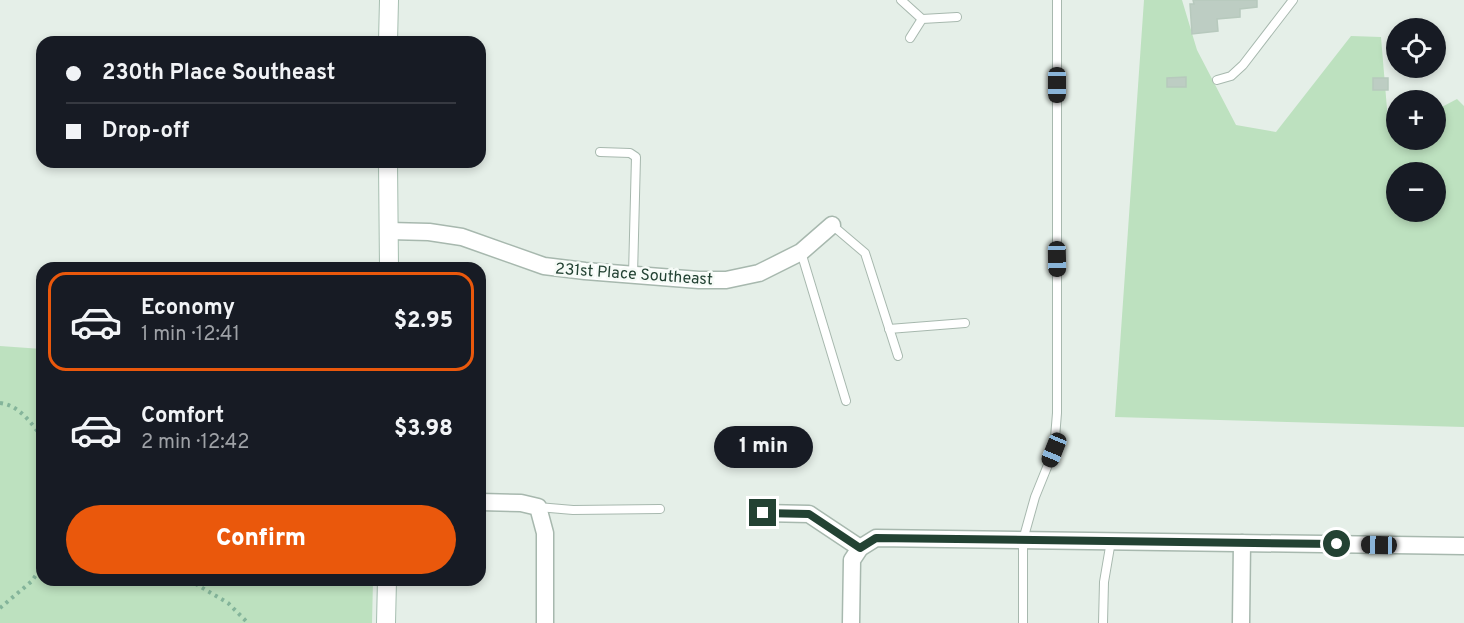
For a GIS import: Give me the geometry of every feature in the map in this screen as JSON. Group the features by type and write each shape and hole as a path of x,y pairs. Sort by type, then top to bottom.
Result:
{"street":[{"path":"388,36 389,0"},
{"path":"388,168 388,262"},
{"name":"231st Place Southeast","path":"389,231 429,232 462,237 544,266 633,275 726,280 759,273 801,252 832,225"},
{"path":"486,502 521,503 538,507 545,533 545,623"},
{"path":"763,513 809,514 860,548"},
{"path":"851,623 852,560 860,548 876,538 1464,546"},
{"path":"1241,623 1242,543"},
{"path":"386,623 387,586"}],"lane":[{"path":"901,0 922,19 957,17"},
{"path":"1023,623 1023,540 1035,497 1054,450 1057,413 1057,0"},
{"path":"1217,80 1231,76 1243,65 1293,0"},
{"path":"910,38 922,19"},
{"path":"600,153 630,153 636,156 633,275"},
{"path":"832,225 865,253 898,356"},
{"path":"801,252 846,401"},
{"path":"889,328 965,323"},
{"path":"538,507 573,510 660,509"},
{"path":"1103,623 1104,582 1111,542"}],"path":[{"path":"0,403 5,403 20,411 36,430"},
{"path":"0,608 36,575"},
{"path":"199,586 228,603 248,623"}],"green space":[{"path":"1144,0 1182,0 1197,50 1236,125 1276,132 1351,36 1381,37 1386,97 1386,150 1446,150 1446,105 1457,99 1464,106 1464,427 1115,417"},
{"path":"0,346 36,349 36,586 373,586 372,623 0,623"}],"building":[{"path":"1193,0 1257,0 1257,7 1240,9 1240,17 1217,19 1218,31 1192,34 1190,4 1194,4"},
{"path":"1186,77 1186,87 1167,87 1167,78"},
{"path":"1373,78 1388,78 1388,90 1373,90"}],"route":[{"path":"763,513 809,514 860,548 876,538 1337,544"}]}
